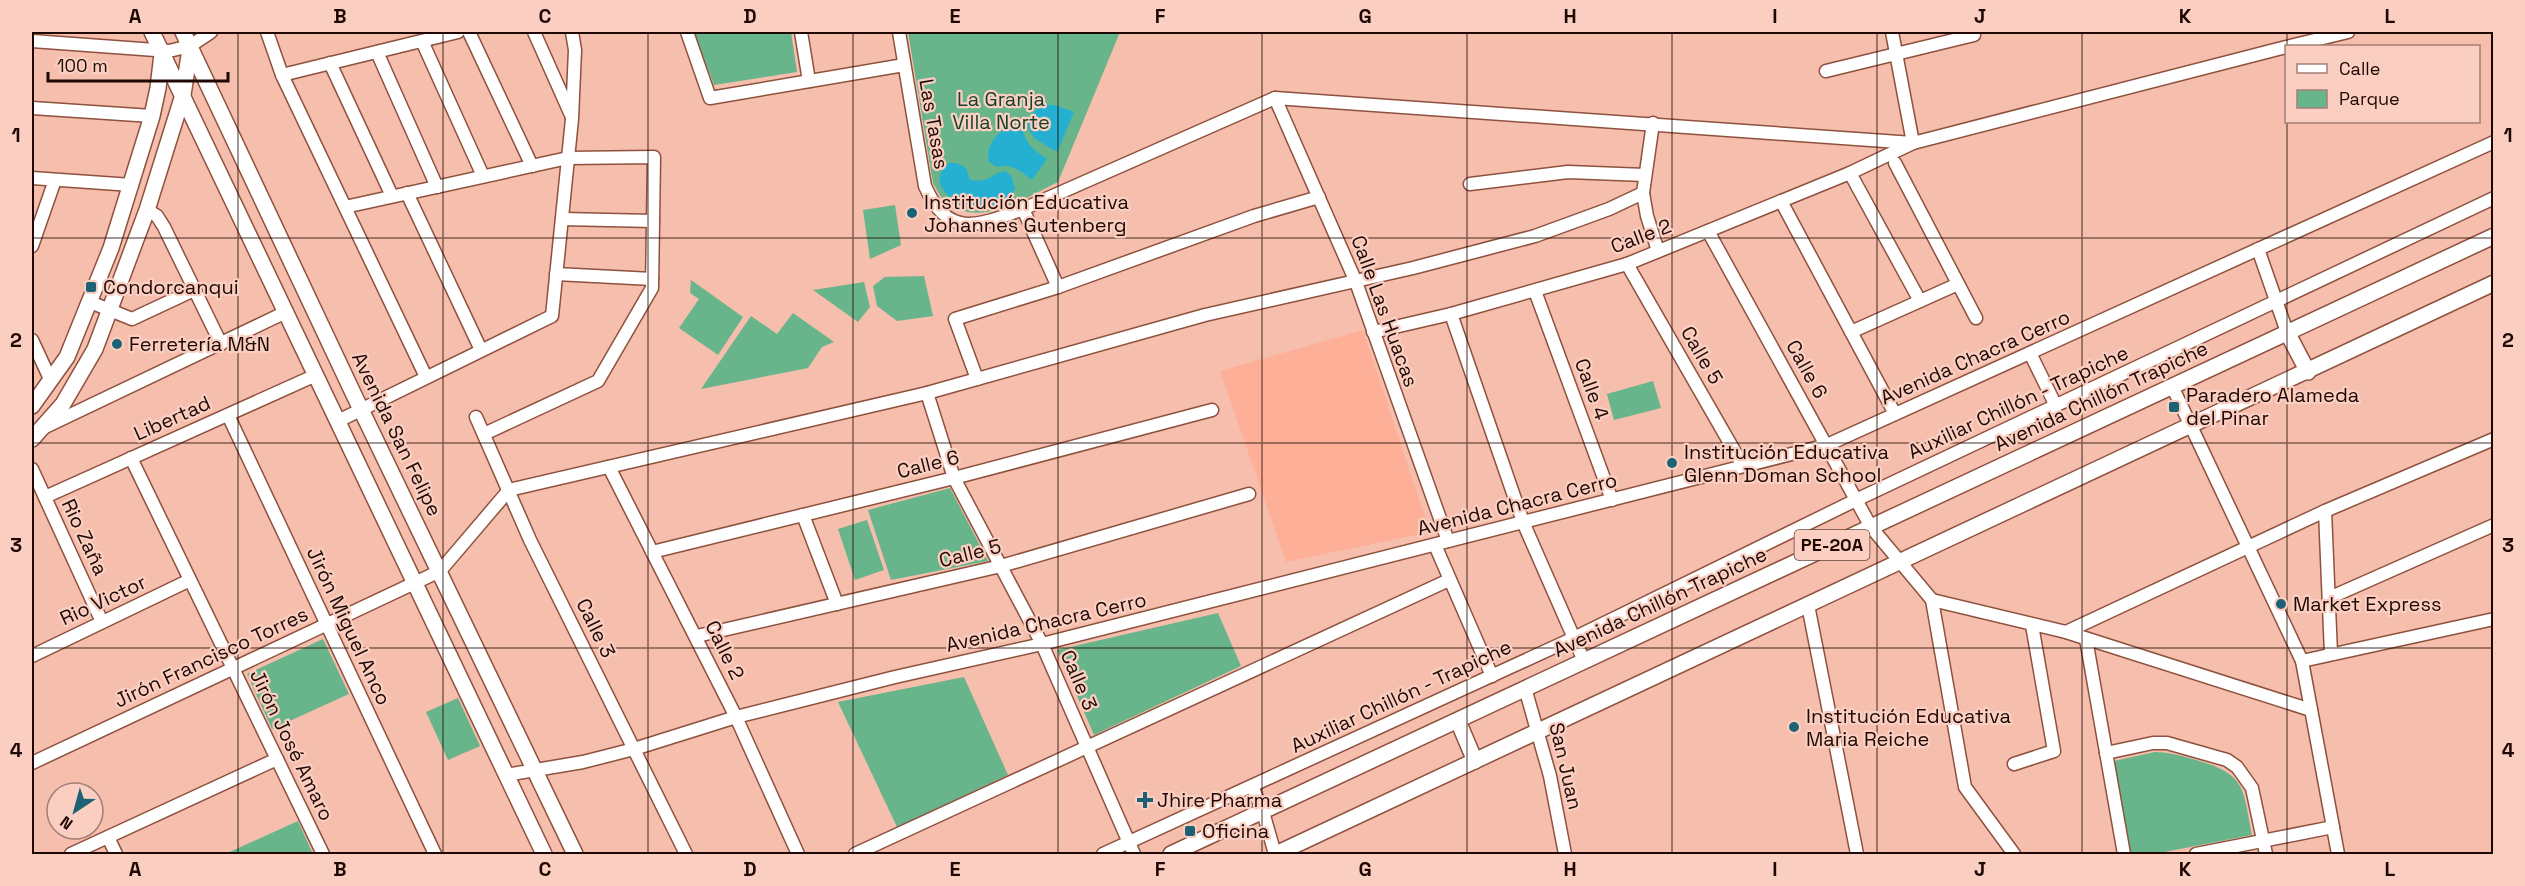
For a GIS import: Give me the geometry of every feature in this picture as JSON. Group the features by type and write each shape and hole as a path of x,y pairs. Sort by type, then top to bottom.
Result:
{"main road":[{"path":"152,32 544,855"},
{"name":"Avenida San Felipe","path":"183,32 361,410 575,855"},
{"path":"36,434 63,404 82,375 111,311 147,210 183,95 190,46"},
{"path":"32,406 67,357 90,302 132,185 152,116 162,51"},
{"name":"Avenida Chillón Trapiche","path":"1172,855 2493,236"},
{"name":"PE-20A","path":"1276,855 2308,372 2493,283"},
{"path":"2288,332 2308,372"},
{"path":"1458,720 1475,761"}],"street":[{"path":"32,41 162,51 190,46 211,32"},
{"path":"267,32 282,75 426,377"},
{"path":"282,75 458,32"},
{"path":"469,32 532,166"},
{"path":"534,32 572,119"},
{"path":"338,421 552,316 572,119 575,50 572,32"},
{"path":"687,32 710,98 904,65"},
{"path":"801,32 809,81"},
{"name":"Las Tasas","path":"899,32 925,186 932,204 944,217 961,224 986,223 1023,209"},
{"path":"1892,32 1912,144"},
{"path":"2296,45 2348,32"},
{"path":"1826,71 1974,35"},
{"path":"422,40 483,176"},
{"path":"1058,287 1023,209 1275,98 1653,123 1912,144 2285,48"},
{"path":"376,52 437,186"},
{"path":"330,63 392,196"},
{"name":"Calle Las Huacas","path":"1275,98 1356,282 1442,543 1449,580 1492,676"},
{"path":"32,108 152,116"},
{"path":"1653,123 1643,193 1647,216 1658,251"},
{"name":"Avenida Chacra Cerro","path":"506,776 634,748 736,717 894,677 1042,644 1827,445 2493,142"},
{"name":"Calle 2","path":"1372,332 1451,314 1627,264 1850,173 1912,144"},
{"path":"345,207 568,158 654,157 652,288 598,381 484,434"},
{"path":"1895,163 1976,318"},
{"path":"1470,184 1568,172 1645,175"},
{"path":"1850,173 1920,301"},
{"path":"32,178 132,185"},
{"path":"32,246 55,180"},
{"path":"408,193 481,350"},
{"path":"440,571 509,490 927,393 1205,315 1356,282 1535,236 1610,209 1643,193"},
{"path":"976,379 955,319 1058,287 1254,216 1319,196"},
{"name":"Auxiliar Chillón - Trapiche","path":"1103,855 1574,638 1856,500 2493,198"},
{"path":"1782,201 1895,414"},
{"path":"147,210 157,216 164,227 221,344"},
{"path":"562,219 653,221"},
{"name":"Calle 6","path":"1708,231 1871,527 1932,600"},
{"path":"2259,249 2288,332"},
{"name":"Calle 5","path":"1627,264 1743,466"},
{"path":"556,274 652,279"},
{"path":"1851,332 1958,284"},
{"path":"90,302 132,319 194,290"},
{"name":"Calle 4","path":"1535,291 1612,500"},
{"path":"36,434 286,312"},
{"path":"1451,314 1523,522 1584,660"},
{"path":"32,340 51,381"},
{"path":"2030,353 2056,406"},
{"name":"Libertad","path":"45,497 316,375"},
{"path":"2172,386 2302,661 2338,855"},
{"name":"Calle 3","path":"927,393 954,478 1042,644 1134,855"},
{"name":"Calle 6","path":"652,552 954,478 1212,410"},
{"name":"Jirón Miguel Anco","path":"228,415 435,855"},
{"name":"Calle 3","path":"476,417 530,540 686,855"},
{"path":"2066,632 2325,511 2493,438"},
{"name":"Jirón José Amaro","path":"131,458 323,855"},
{"name":"Calle 2","path":"609,467 697,636 798,855"},
{"name":"Rio Zaña","path":"32,469 102,622"},
{"name":"Calle 5","path":"697,636 1001,566 1249,494"},
{"path":"2325,511 2331,654"},
{"path":"803,515 837,604"},
{"path":"2329,598 2493,525"},
{"name":"Jirón Francisco Torres","path":"32,763 440,571"},
{"name":"Rio Victor","path":"32,656 190,580"},
{"path":"855,855 1449,580"},
{"path":"2014,855 1965,787 1932,600 2066,632 2311,710"},
{"path":"1809,605 1857,855"},
{"path":"2302,661 2493,619"},
{"path":"2014,764 2054,751 2032,625"},
{"path":"2086,639 2124,855"},
{"name":"San Juan","path":"1525,688 1539,731 1565,855"},
{"path":"2106,753 2153,743 2168,743 2227,760 2237,767 2252,788 2266,855"},
{"path":"71,855 277,759"},
{"path":"1252,786 1263,812 1276,855"},
{"path":"2196,855 2333,826"},
{"path":"108,837 116,855"}],"shaded area":[{"path":"1363,330 1430,532 1286,562 1220,371"}],"green space":[{"path":"694,32 791,32 797,72 714,85"},
{"name":"La Granja Villa Norte","path":"908,32 1120,32 1058,182 1016,203 985,212 970,212 956,208 943,199 933,183"},
{"path":"895,205 901,245 870,259 863,210"},
{"path":"924,276 933,316 897,321 877,306 873,286 885,277"},
{"path":"691,280 743,317 718,355 679,328 699,299 690,293"},
{"path":"864,282 870,307 858,322 813,290"},
{"path":"793,313 834,342 822,347 808,368 701,389 751,316 777,334"},
{"path":"1653,381 1661,408 1614,420 1607,394"},
{"path":"950,488 988,561 891,580 868,510"},
{"path":"867,520 884,570 855,580 838,529"},
{"path":"1218,613 1241,666 1094,735 1057,650"},
{"path":"323,639 349,694 272,729 247,674"},
{"path":"964,677 1008,775 897,827 838,702"},
{"path":"458,698 480,746 448,760 426,712"},
{"path":"2155,752 2176,754 2212,765 2233,777 2244,794 2252,835 2154,854 2131,854 2114,761"},
{"path":"298,821 313,854 225,854"}],"water":[{"path":"1044,105 1054,105 1074,112 1057,152 1036,139 1029,129 1031,115"},
{"path":"1012,125 1021,127 1030,146 1047,159 1032,180 1016,169 1007,166 997,167 989,162 989,150 993,140"},
{"path":"949,163 957,163 966,168 970,180 977,181 1006,171 1011,176 1015,188 1005,201 991,207 976,207 961,203 949,196 941,186 940,174"}],"place":[{"name":"Institución Educativa Johannes Gutenberg","path":"912,213"},
{"name":"Condorcanqui","path":"91,287"},
{"name":"Ferretería M&N","path":"117,344"},
{"name":"Paradero Alameda del Pinar","path":"2174,407"},
{"name":"Institución Educativa Glenn Doman School","path":"1672,463"},
{"name":"Market Express","path":"2281,604"},
{"name":"Institución Educativa Maria Reiche","path":"1794,727"},
{"name":"Jhire Pharma","path":"1145,800"},
{"name":"Oficina","path":"1190,831"}]}
